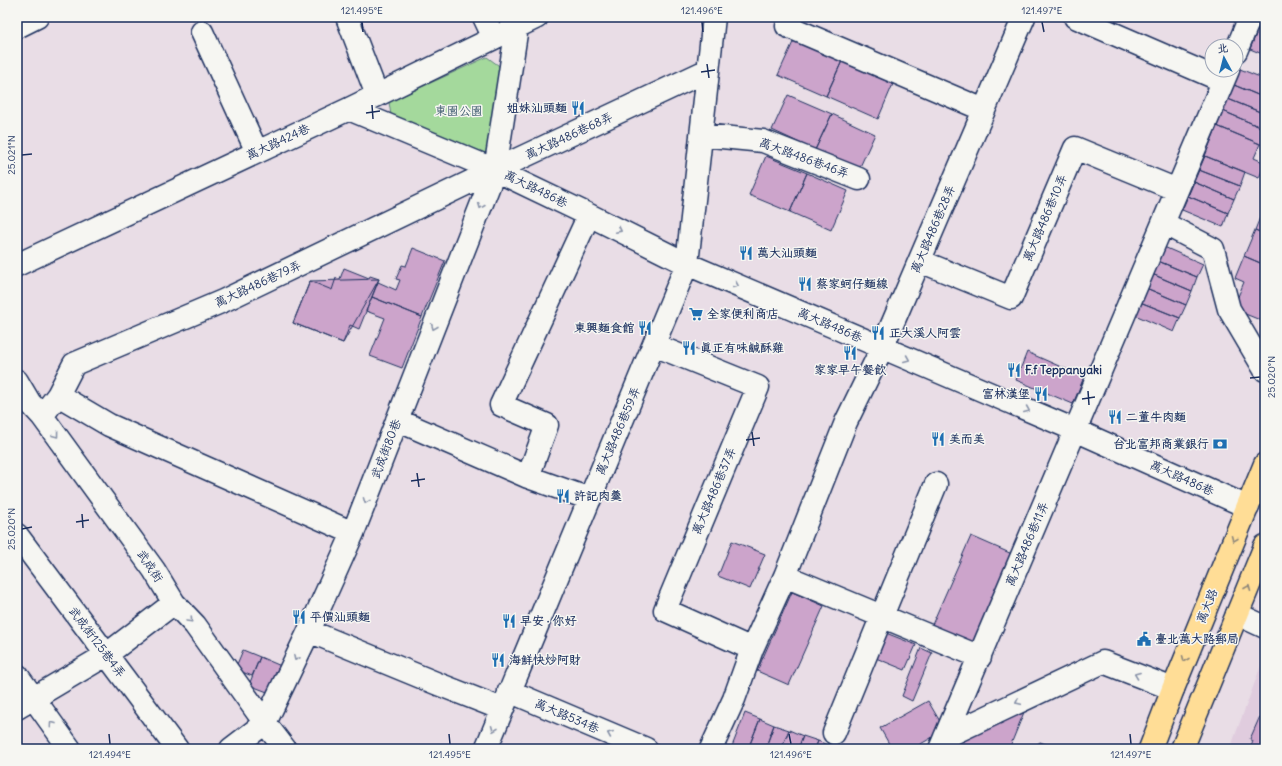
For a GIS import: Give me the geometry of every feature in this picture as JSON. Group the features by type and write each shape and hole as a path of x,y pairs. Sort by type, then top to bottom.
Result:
{"main road":[{"name":"萬大路","path":"1150,749 1265,464"},
{"path":"1182,749 1265,546"},
{"path":"1138,749 1170,698"},
{"path":"1196,715 1198,749"}],"street":[{"path":"17,27 37,17"},
{"path":"347,17 377,95"},
{"path":"484,17 494,38"},
{"name":"萬大路424巷","path":"17,265 349,109 537,17"},
{"path":"687,264 714,17"},
{"name":"萬大路486巷28弄","path":"882,348 1024,17"},
{"path":"1075,17 1204,67"},
{"path":"1241,38 1250,17"},
{"path":"787,26 984,110"},
{"path":"496,170 517,27"},
{"path":"202,32 257,152"},
{"name":"萬大路486巷68弄","path":"496,170 708,70"},
{"path":"1075,430 1225,78"},
{"name":"萬大路486巷","path":"349,109 496,170 687,264 1075,430 1248,507"},
{"name":"萬大路486巷46弄","path":"701,135 763,141 859,179"},
{"name":"萬大路486巷10弄","path":"920,261 1011,298 1075,148 1177,190"},
{"name":"萬大路486巷79弄","path":"42,416 58,395 74,364 223,301 496,170"},
{"name":"武成街80巷","path":"264,723 309,631 353,533 496,170"},
{"path":"528,477 547,425 501,405 589,215"},
{"path":"1163,223 1214,249 1229,309 1265,370"},
{"name":"萬大路486巷59弄","path":"486,749 505,700 687,264"},
{"name":"萬大路486巷37弄","path":"654,345 758,387 665,610 752,648"},
{"path":"711,749 734,699 752,648 785,576 846,422 882,348"},
{"name":"武成街","path":"17,381 30,403 42,416 154,570 174,603 195,625 264,723 285,749"},
{"path":"58,395 109,424 353,533"},
{"path":"398,420 528,477 590,499"},
{"name":"萬大路486巷11弄","path":"942,743 980,657 1075,430"},
{"path":"834,733 936,484"},
{"name":"武成街125巷4弄","path":"17,536 177,749"},
{"path":"785,576 980,657"},
{"path":"25,704 106,655 174,603"},
{"path":"1237,614 1265,627"},
{"name":"萬大路534巷","path":"309,631 438,684 505,700 646,749"},
{"path":"942,743 1102,662 1170,698"},
{"path":"17,675 25,704 70,749"},
{"path":"231,749 264,723"}],"shaded area":[{"path":"1262,663 1265,664 1265,749 1230,749"}],"green space":[{"name":"東園公園","path":"487,57 502,68 494,150 477,160 392,122 389,102"}],"building":[{"path":"1262,20 1265,21 1265,55 1250,49"},
{"path":"794,40 842,61 826,96 778,75"},
{"path":"842,61 893,84 878,119 826,96"},
{"path":"1244,71 1265,79 1265,98 1234,85 1237,78 1244,78"},
{"path":"1234,85 1265,98 1265,114 1228,99"},
{"path":"788,95 832,114 815,150 772,130"},
{"path":"1228,99 1265,114 1265,129 1223,111"},
{"path":"1223,111 1265,129 1265,146 1217,126"},
{"path":"832,114 875,134 859,169 815,150"},
{"path":"1217,126 1260,144 1254,158 1265,163 1259,178 1205,156"},
{"path":"766,156 807,173 790,212 749,195"},
{"path":"1205,156 1245,172 1240,186 1199,170"},
{"path":"1199,170 1240,186 1234,199 1194,182"},
{"path":"807,173 848,191 831,230 790,212"},
{"path":"1194,182 1234,199 1228,213 1188,196"},
{"path":"1188,196 1228,213 1223,227 1182,210"},
{"path":"1265,205 1265,234 1255,230"},
{"path":"1255,230 1265,234 1265,265 1244,256"},
{"path":"1164,247 1203,264 1197,277 1158,261"},
{"path":"413,248 445,261 422,317 372,297 378,282 396,290 400,280 396,279 402,265 406,266"},
{"path":"1244,256 1265,265 1265,322 1233,309 1244,282 1235,278"},
{"path":"1158,261 1197,277 1192,291 1152,274"},
{"path":"344,268 369,278 370,276 379,279 359,329 350,325 343,343 293,323 310,281 332,290 336,278 340,279"},
{"path":"1152,274 1192,291 1186,305 1146,288"},
{"path":"379,279 343,343 293,323 310,281"},
{"path":"1146,288 1186,305 1180,318 1140,302"},
{"path":"372,297 422,317 402,368 370,356 385,318 366,311"},
{"path":"1140,302 1180,318 1174,332 1135,315"},
{"path":"1027,352 1084,377 1073,404 1016,380"},
{"path":"971,536 1012,554 973,645 931,627"},
{"path":"732,541 765,554 750,589 718,576"},
{"path":"792,592 824,606 789,685 757,671"},
{"path":"881,631 916,645 905,670 871,656"},
{"path":"921,648 932,653 912,701 902,696"},
{"path":"243,650 260,657 252,676 235,669"},
{"path":"260,657 281,666 270,693 249,685"},
{"path":"1029,700 1009,749 940,749"},
{"path":"928,701 945,730 912,749 892,749 880,728"},
{"path":"1265,705 1265,749 1249,749 1253,741 1250,739"},
{"path":"745,713 760,719 748,749 731,749"},
{"path":"760,719 774,725 765,749 748,749"},
{"path":"774,725 789,730 781,749 765,749"},
{"path":"789,730 803,736 798,749 781,749"},
{"path":"803,736 818,741 815,749 798,749"},
{"path":"818,741 832,747 832,749 815,749"},
{"path":"1040,742 1058,749 1031,749"}],"place":[{"name":"姐妹汕頭麵","path":"578,108"},
{"name":"萬大汕頭麵","path":"746,253"},
{"name":"蔡家蚵仔麵線","path":"805,284"},
{"name":"全家便利商店","path":"696,314"},
{"name":"東興麵食館","path":"645,328"},
{"name":"正大溪人阿雲","path":"878,333"},
{"name":"真正有味鹹酥雞","path":"689,348"},
{"name":"家家早午餐飲","path":"850,353"},
{"name":"F.f Teppanyaki","path":"1014,370"},
{"name":"富林漢堡","path":"1041,394"},
{"name":"二董牛肉麵","path":"1115,417"},
{"name":"美而美","path":"938,439"},
{"name":"台北富邦商業銀行","path":"1220,444"},
{"name":"許記肉羹","path":"563,496"},
{"name":"平價汕頭麵","path":"299,617"},
{"name":"早安 · 你好","path":"509,621"},
{"name":"臺北萬大路郵局","path":"1144,639"},
{"name":"海鮮快炒阿財","path":"498,660"}]}
